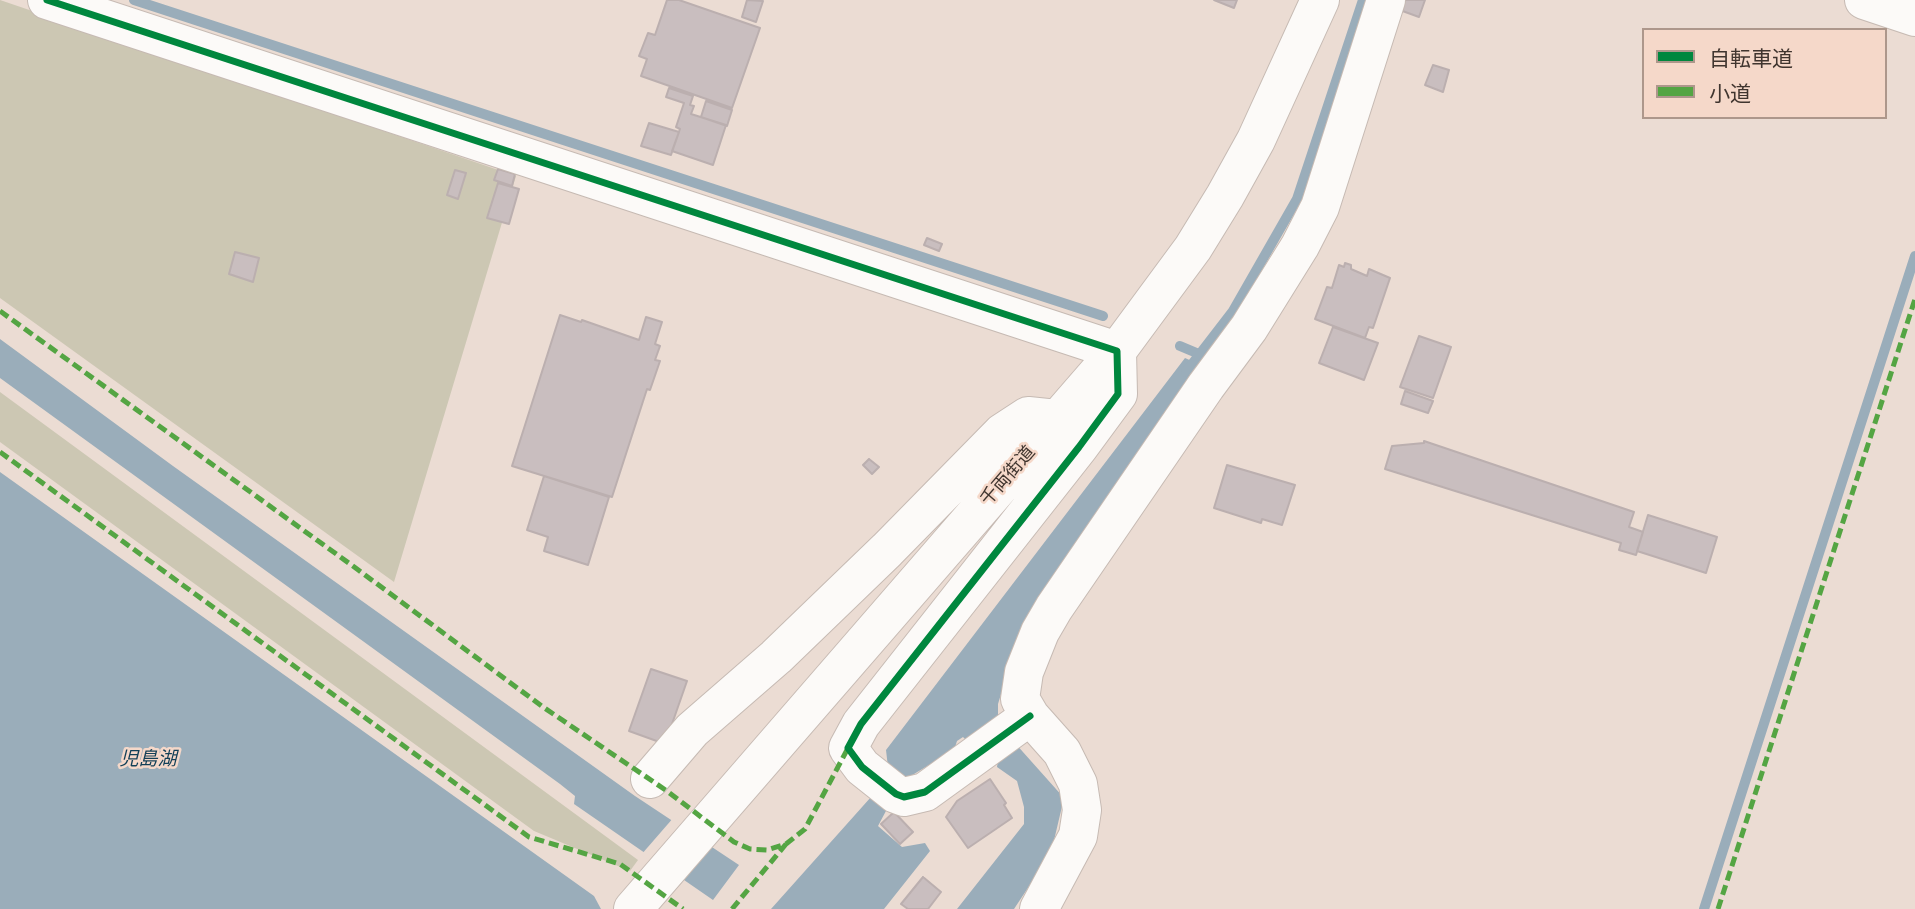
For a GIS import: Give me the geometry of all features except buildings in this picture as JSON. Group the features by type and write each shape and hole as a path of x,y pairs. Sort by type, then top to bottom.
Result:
{"street":[{"path":"47,0 1117,351 1118,394 861,724 848,748 862,768 888,789 904,797 925,792 1007,732 1020,699 1024,672 1040,632 1206,386 1249,328 1300,246 1320,207 1386,0"},
{"name":"千両街道","path":"633,909 1117,351 1193,248 1226,195 1279,93 1320,0"},
{"path":"1864,0 1915,17"},
{"path":"650,779 692,730 776,657 887,550 1002,433 1028,416 1057,419"},
{"path":"1007,732 1062,752 1078,784 1082,810 1078,836 1039,909"}],"shaded area":[{"path":"0,0 516,176 394,582 0,298"},
{"path":"0,392 638,860 630,871 534,831 0,442"}],"water":[{"path":"0,339 635,796 739,865 713,900 574,804 575,796 560,784 0,378"},
{"path":"1185,358 1203,366 1013,654 998,704 998,724 1064,798 1051,853 1014,909 957,909 1024,824 1024,807 1017,781 997,767 999,753 968,742 963,737 957,741 954,750 899,783 889,776 886,750"},
{"name":"児島湖","path":"0,472 594,896 601,909 0,909"},
{"path":"871,797 887,809 878,826 902,847 925,843 930,851 884,909 771,909"}],"pier":[{"path":"674,817 715,844 681,882 641,855"}],"waterway":[{"path":"134,0 1103,316"},
{"path":"1186,372 1233,311 1297,199 1363,0"},
{"path":"1704,909 1915,256"},
{"path":"1180,346 1199,354"}],"marked path":[{"path":"1718,909 1915,299"},
{"path":"0,311 543,707 667,791 734,842 750,849 767,850 786,844 805,829 848,748"},
{"path":"0,452 529,837 620,864 683,909"},
{"path":"732,909 786,844"}],"cycle path":[{"path":"47,0 1117,351 1118,394 861,724 848,748 862,767 896,794 904,797 925,792 1030,716"}]}
